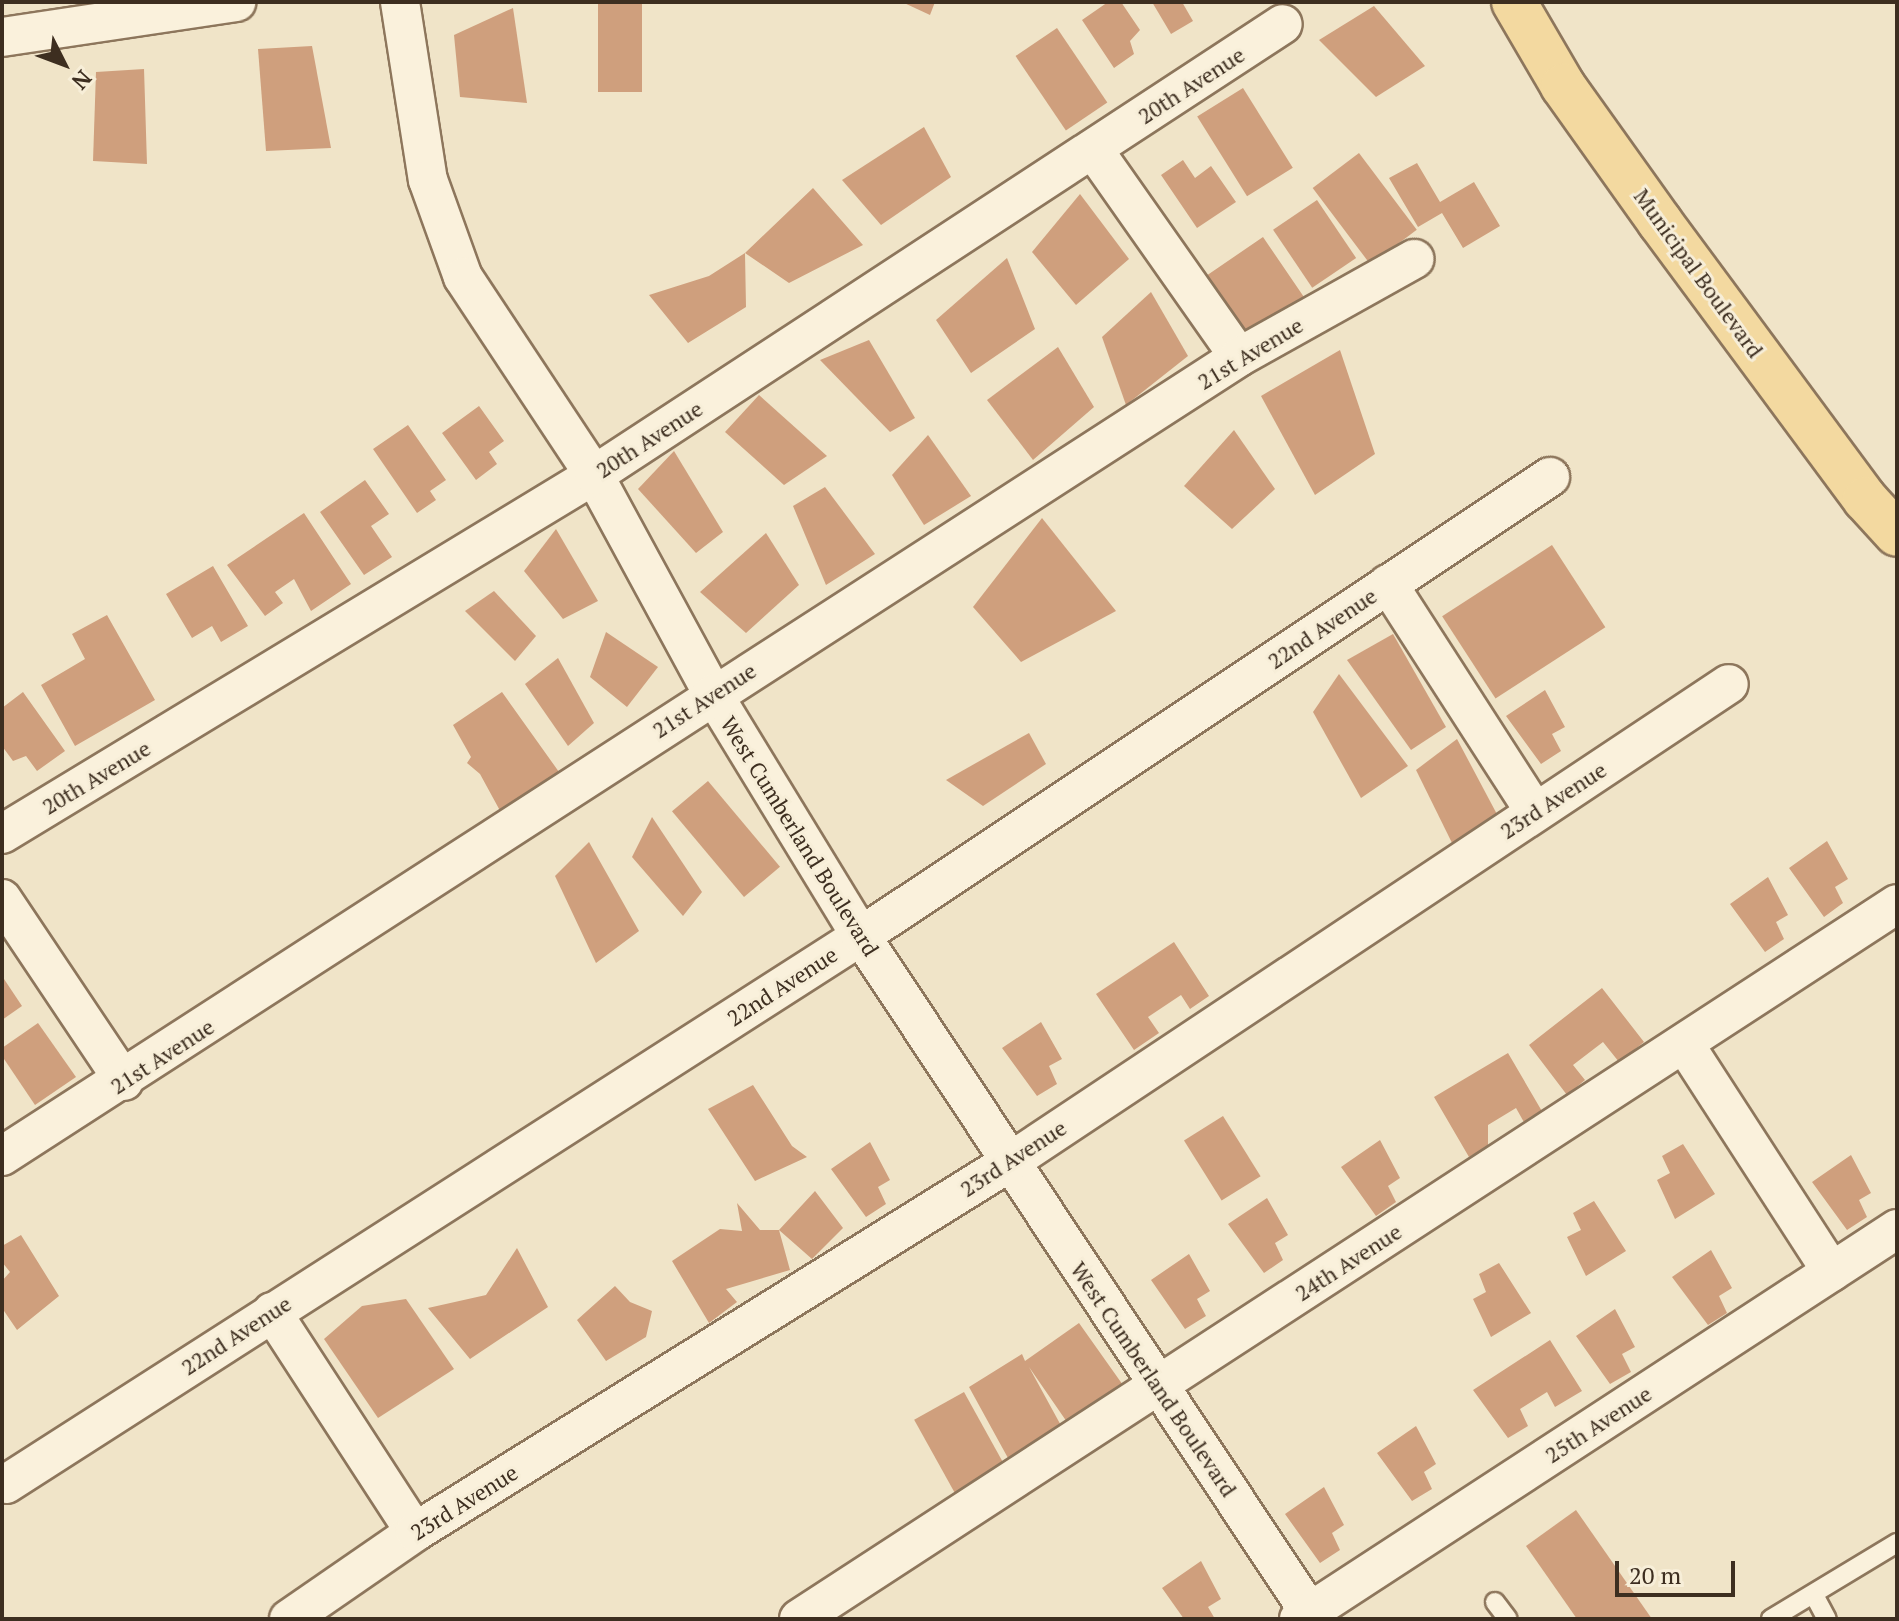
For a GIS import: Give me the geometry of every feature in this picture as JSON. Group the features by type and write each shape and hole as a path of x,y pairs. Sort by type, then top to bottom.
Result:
{"main road":[{"name":"Municipal Boulevard","path":"1514,2 1563,86 1660,222 1865,499 1897,534"}],"street":[{"path":"2,37 236,2"},
{"name":"West Cumberland Boulevard","path":"400,2 428,180 463,277 594,475 713,694 861,936 1308,1617"},
{"name":"20th Avenue","path":"2,834 594,475 1283,24"},
{"path":"1093,149 1239,357"},
{"name":"21st Avenue","path":"2,1156 124,1081 713,694 1239,357 1414,259"},
{"name":"22nd Avenue","path":"6,1484 861,936 1550,477"},
{"path":"1388,584 1535,812"},
{"name":"23rd Avenue","path":"289,1619 415,1532 1010,1162 1729,684"},
{"path":"2,899 124,1081"},
{"name":"24th Avenue","path":"799,1619 1685,1045 1897,904"},
{"path":"1685,1045 1832,1272"},
{"name":"25th Avenue","path":"1308,1617 1897,1229"},
{"path":"272,1312 415,1532"}],"lane":[{"path":"1771,1619 1897,1543"},
{"path":"1814,1595 1827,1619"},
{"path":"1495,1602 1508,1619"}],"building":[{"path":"598,2 642,2 642,92 598,92"},
{"path":"902,2 935,2 930,15"},
{"path":"1108,2 1121,2 1140,30 1130,41 1134,54 1114,68 1082,20"},
{"path":"1152,2 1182,2 1193,21 1171,34"},
{"path":"1374,6 1425,66 1376,97 1319,40"},
{"path":"513,8 527,103 460,97 454,35"},
{"path":"1057,28 1107,103 1066,131 1016,56"},
{"path":"312,46 331,148 266,151 258,49"},
{"path":"144,69 147,164 93,161 96,72"},
{"path":"1243,88 1293,168 1247,196 1197,117"},
{"path":"924,127 951,177 881,225 842,180"},
{"path":"1359,153 1417,230 1370,265 1313,188"},
{"path":"1183,160 1195,178 1211,166 1236,202 1197,228 1161,175"},
{"path":"1417,163 1440,202 1474,182 1500,226 1463,248 1442,213 1418,227 1389,178"},
{"path":"813,188 863,245 789,283 745,253"},
{"path":"1080,194 1129,259 1076,305 1032,252"},
{"path":"1317,200 1356,258 1312,288 1273,230"},
{"path":"1263,237 1308,303 1282,320 1277,313 1246,334 1206,276"},
{"path":"745,253 746,307 688,343 649,295 709,276"},
{"path":"1007,258 1035,329 971,373 936,320"},
{"path":"1151,292 1188,356 1126,405 1102,337"},
{"path":"869,340 915,418 890,432 820,360"},
{"path":"1058,347 1094,407 1033,460 987,400"},
{"path":"1340,350 1375,454 1315,495 1261,396"},
{"path":"759,395 827,456 784,485 725,432"},
{"path":"479,406 504,441 489,452 497,464 476,480 442,433"},
{"path":"408,425 446,480 430,491 436,500 417,513 373,449"},
{"path":"1234,430 1275,489 1232,529 1184,486"},
{"path":"928,435 971,496 924,525 892,475"},
{"path":"674,451 723,532 696,553 638,489"},
{"path":"365,480 389,514 371,526 392,557 364,575 320,512"},
{"path":"825,487 875,554 826,585 793,506"},
{"path":"304,513 351,584 311,611 294,579 275,592 283,603 265,616 227,565"},
{"path":"1042,518 1116,611 1021,662 973,607"},
{"path":"556,529 598,601 563,619 524,571"},
{"path":"766,533 799,585 746,633 700,592"},
{"path":"1552,545 1605,627 1496,699 1442,616"},
{"path":"213,566 248,626 221,642 212,626 192,638 166,594"},
{"path":"494,591 536,636 515,661 465,611"},
{"path":"107,615 155,700 75,746 41,685 85,659 72,634"},
{"path":"606,632 658,667 627,707 590,677"},
{"path":"1393,634 1446,727 1411,750 1347,660"},
{"path":"558,658 594,723 568,746 525,684"},
{"path":"1339,674 1408,766 1361,798 1313,712"},
{"path":"1545,690 1565,727 1552,734 1561,751 1541,764 1506,716"},
{"path":"23,692 65,751 37,771 26,756 13,761 2,746 2,708"},
{"path":"502,692 564,779 504,818 480,774 467,763 471,757 453,725"},
{"path":"1029,733 1046,764 983,806 946,780"},
{"path":"1457,739 1499,818 1456,851 1416,770"},
{"path":"708,781 780,867 744,897 672,811"},
{"path":"652,817 702,892 683,916 632,857"},
{"path":"1827,841 1848,879 1835,887 1843,903 1824,917 1789,868"},
{"path":"589,842 639,931 596,963 555,876"},
{"path":"1768,877 1788,915 1776,922 1784,939 1765,952 1730,904"},
{"path":"1174,942 1209,996 1190,1009 1181,995 1148,1017 1159,1033 1134,1050 1096,994"},
{"path":"2,976 22,1006 2,1020"},
{"path":"1602,988 1644,1042 1619,1062 1603,1042 1573,1065 1585,1080 1567,1095 1529,1045"},
{"path":"1041,1022 1062,1059 1049,1066 1057,1084 1037,1096 1002,1048"},
{"path":"38,1023 76,1077 35,1105 2,1056 2,1048"},
{"path":"1508,1053 1543,1113 1525,1124 1516,1108 1488,1125 1488,1146 1469,1157 1434,1097"},
{"path":"753,1085 792,1146 807,1157 755,1181 708,1109"},
{"path":"1223,1116 1261,1176 1222,1201 1184,1140"},
{"path":"1380,1140 1400,1178 1388,1186 1396,1202 1376,1216 1341,1167"},
{"path":"870,1142 890,1180 878,1187 886,1204 866,1217 831,1169"},
{"path":"1683,1144 1715,1194 1675,1219 1657,1180 1670,1173 1662,1156"},
{"path":"1851,1155 1871,1193 1859,1200 1867,1217 1847,1230 1812,1182"},
{"path":"815,1191 843,1228 812,1259 779,1230"},
{"path":"1267,1198 1288,1235 1275,1243 1283,1260 1264,1273 1228,1224"},
{"path":"1594,1201 1626,1251 1586,1276 1567,1237 1581,1230 1573,1213"},
{"path":"737,1203 760,1230 779,1230 790,1270 726,1289 737,1302 709,1323 672,1261 720,1229 742,1231"},
{"path":"21,1235 59,1296 17,1330 2,1308 2,1281 10,1272 2,1262 2,1246"},
{"path":"517,1248 548,1307 470,1359 428,1308 486,1295"},
{"path":"1711,1250 1732,1288 1719,1296 1727,1313 1708,1325 1672,1277"},
{"path":"1189,1254 1210,1291 1197,1299 1206,1316 1185,1329 1151,1280"},
{"path":"1499,1263 1531,1313 1491,1337 1473,1299 1486,1292 1479,1274"},
{"path":"615,1286 630,1302 652,1311 646,1337 606,1361 577,1320"},
{"path":"406,1299 454,1369 378,1418 324,1339 362,1306"},
{"path":"1615,1309 1635,1347 1622,1354 1631,1372 1610,1384 1576,1336"},
{"path":"1079,1323 1130,1395 1078,1438 1029,1367 1064,1431 1014,1469 969,1387 1022,1354 1025,1361"},
{"path":"1550,1340 1582,1391 1555,1407 1547,1392 1520,1409 1528,1426 1508,1438 1473,1390"},
{"path":"964,1392 1008,1471 958,1498 914,1420"},
{"path":"1416,1426 1436,1464 1424,1472 1432,1489 1412,1501 1377,1453"},
{"path":"1324,1487 1344,1525 1332,1533 1340,1550 1320,1563 1285,1514"},
{"path":"1576,1510 1652,1619 1577,1619 1526,1546"},
{"path":"1201,1561 1221,1599 1208,1607 1215,1619 1184,1619 1162,1588"}]}
